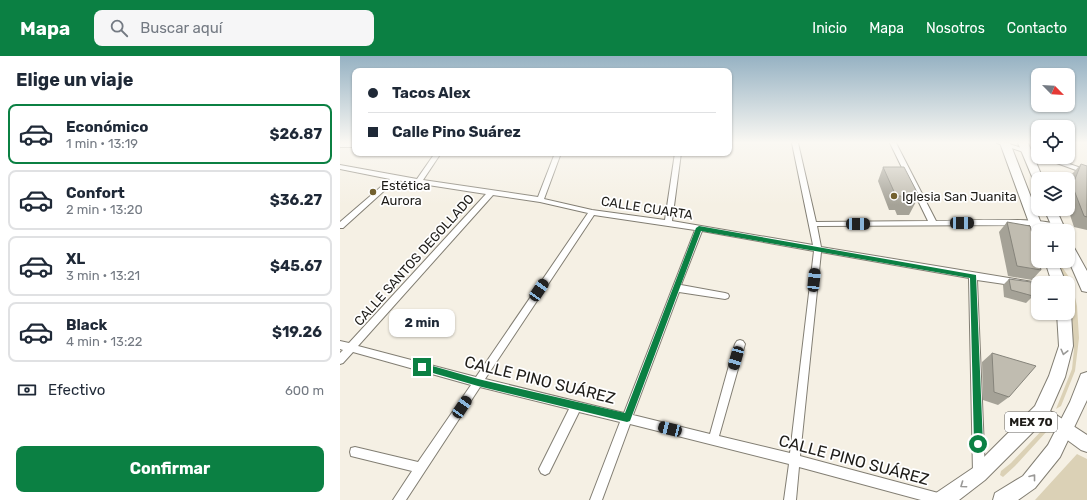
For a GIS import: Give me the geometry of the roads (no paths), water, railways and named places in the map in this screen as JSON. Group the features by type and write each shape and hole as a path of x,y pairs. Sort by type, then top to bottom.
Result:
{"main road":[{"path":"1011,164 1035,224"},
{"path":"1075,261 1086,282 1087,288"},
{"name":"MEX 70","path":"942,500 979,474 1041,412 1057,376 1066,346 1064,320"},
{"name":"MEX 70","path":"1002,500 1029,482 1054,451 1076,407 1087,379"},
{"path":"1041,412 1087,444"}],"street":[{"path":"418,182 431,164"},
{"path":"540,200 554,164"},
{"path":"668,223 676,164"},
{"path":"790,500 818,249 800,164"},
{"path":"904,164 933,223"},
{"path":"1064,164 1087,172"},
{"name":"CALLE CUARTA","path":"340,167 490,194 540,200 592,212 699,228 1031,285"},
{"path":"340,226 395,178"},
{"name":"CALLE SANTOS DEGOLLADO","path":"340,360 490,194"},
{"path":"399,500 592,212"},
{"path":"813,224 933,223 1031,227"},
{"path":"596,500 699,228"},
{"path":"973,276 979,474"},
{"path":"677,288 725,296"},
{"path":"713,440 740,344"},
{"name":"CALLE PINO SUÁREZ","path":"340,345 478,382 795,460 942,500"},
{"path":"544,469 576,406"},
{"path":"355,452 421,468"}],"place":[{"name":"Estética Aurora","path":"373,192"},
{"name":"Iglesia San Juanita","path":"894,196"}]}
